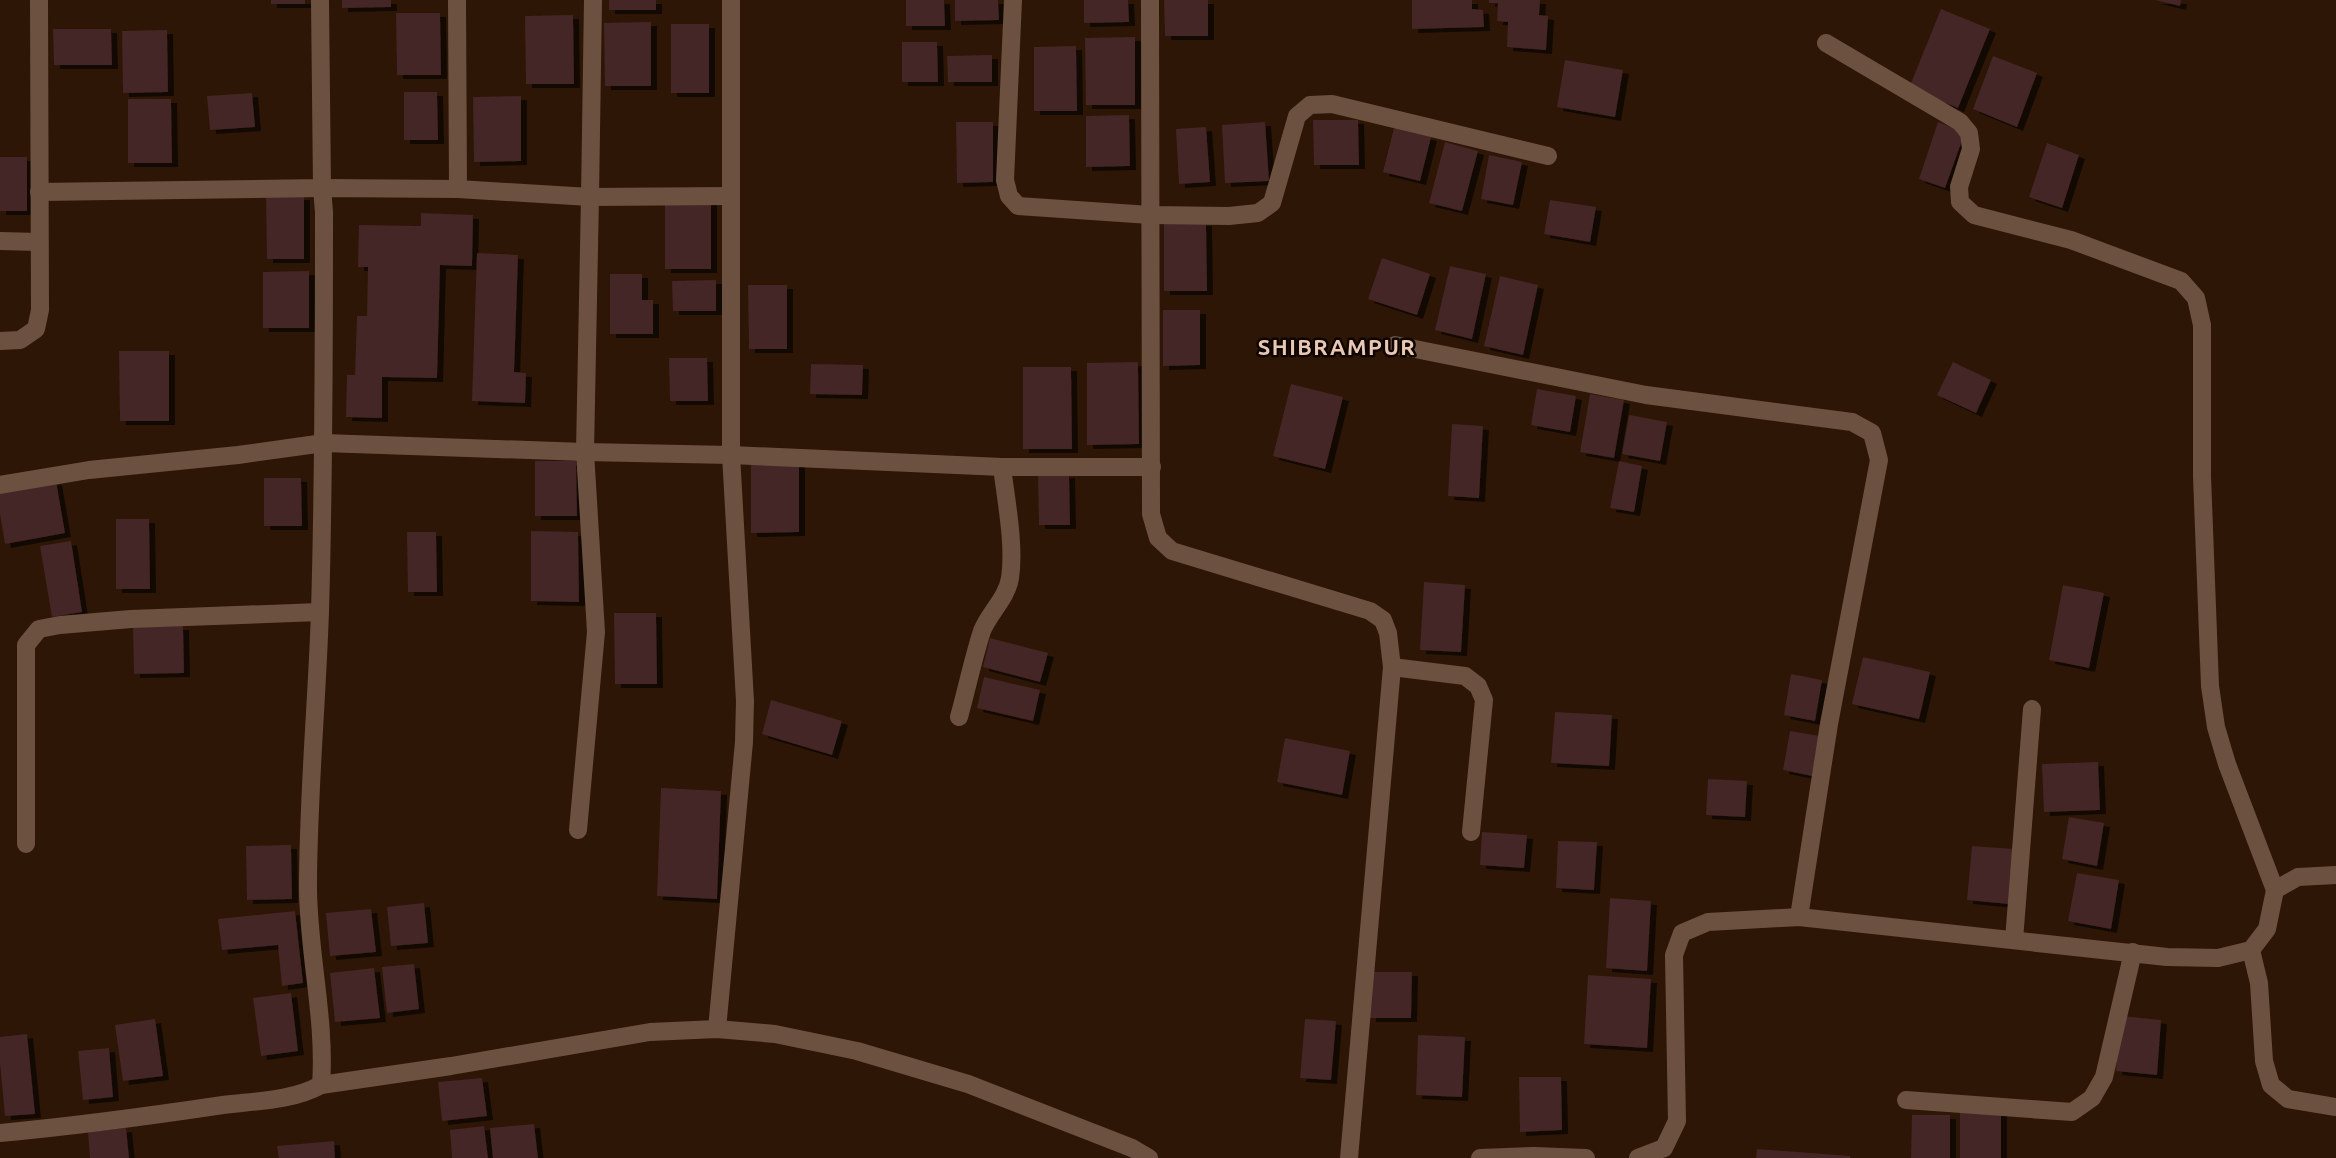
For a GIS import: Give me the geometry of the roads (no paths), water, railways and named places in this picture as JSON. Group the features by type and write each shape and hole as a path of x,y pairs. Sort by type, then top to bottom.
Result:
{"street":[{"path":"0,341 20,340 36,329 40,310 39,0"},
{"path":"320,0 324,212 324,443 320,612 308,887 310,941 322,1050 321,1085"},
{"path":"457,0 458,189"},
{"path":"578,830 596,632 585,452 593,0"},
{"path":"717,1029 745,701 731,455 731,0"},
{"path":"1013,0 1005,180 1009,196 1018,206 1150,215 1229,216 1258,213 1272,202 1297,116 1310,105 1332,105 1548,156"},
{"path":"1150,0 1152,467 1150,514 1158,538 1172,551 1370,611 1383,620 1388,633 1392,667 1349,1158"},
{"path":"1638,1158 1664,1148 1677,1121 1674,956 1682,933 1708,922 1798,917 2167,957 2218,958 2251,950 2267,929 2275,890 2227,764 2216,727 2210,686 2202,476 2202,326 2196,298 2181,281 2117,256 2071,240 1974,215 1960,202 1959,187 1971,149 1969,133 1960,122 1826,43"},
{"path":"39,192 322,188 458,189 590,197 731,196"},
{"path":"0,241 39,242"},
{"path":"1395,345 1647,395 1852,422 1872,433 1879,460 1829,724 1798,917"},
{"path":"0,485 88,470 324,443 731,455 1002,467 1152,467"},
{"path":"959,717 982,632 989,615 1010,581 1011,561 1002,467"},
{"path":"26,843 26,645 39,629 131,619 320,612"},
{"path":"1392,667 1465,676 1478,686 1484,700 1471,832"},
{"path":"2014,940 2032,709"},
{"path":"2275,890 2298,877 2336,875"},
{"path":"2251,950 2259,983 2264,1061 2271,1085 2289,1099 2336,1107"},
{"path":"1906,1100 2072,1112 2092,1098 2104,1077 2133,952"},
{"path":"0,1133 282,1097 308,1092 321,1085 451,1066 650,1032 717,1029 775,1034 856,1051 968,1084 1132,1149 1149,1158"},
{"path":"1480,1158 1534,1156 1586,1158"}],"district":[{"name":"SHIBRAMPUR","path":"1337,346"}]}
